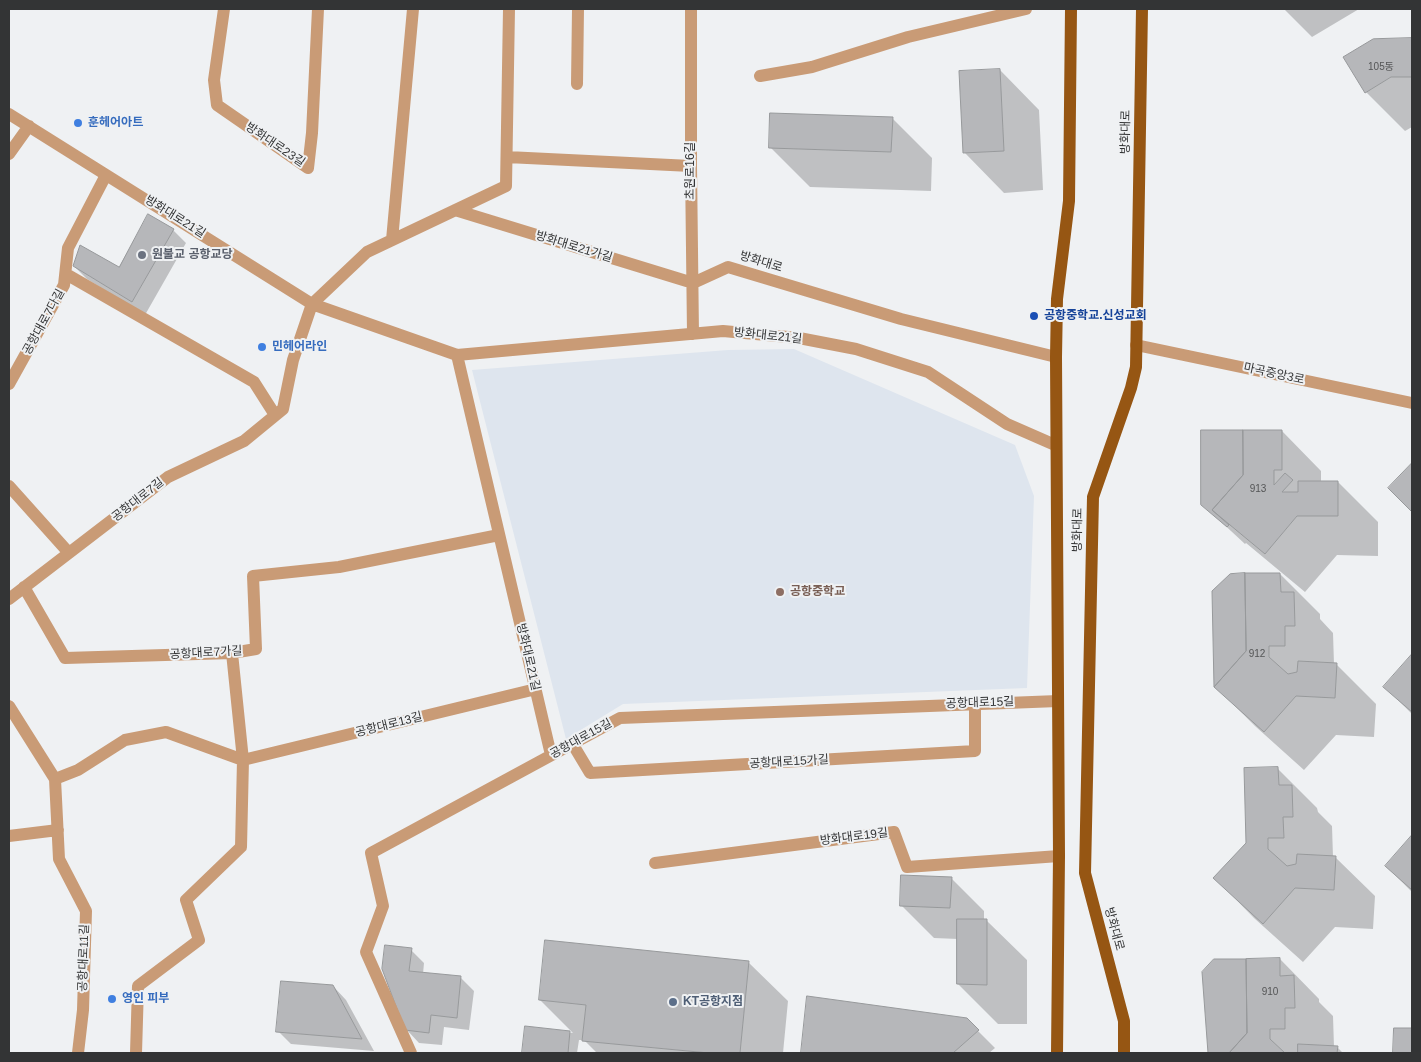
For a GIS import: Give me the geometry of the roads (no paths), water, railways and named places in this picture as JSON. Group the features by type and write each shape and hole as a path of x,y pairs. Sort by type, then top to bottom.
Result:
{"main road":[{"name":"방화대로","path":"1056,1049 1058,701 1055,445 1056,357 1057,299 1069,200 1071,9"},
{"name":"방화대로","path":"1124,1053 1124,1021 1086,874 1086,864 1093,497 1131,388 1136,367 1142,9"}],"street":[{"name":"방화대로23길","path":"224,9 214,80 217,105 308,168 312,133 318,9"},
{"path":"392,240 413,9"},
{"path":"312,304 367,252 506,186 509,9"},
{"path":"577,84 578,9"},
{"name":"초원로16길","path":"691,9 693,334"},
{"path":"760,76 812,68 908,37 1026,9"},
{"name":"방화대로21길","path":"9,114 312,304 457,355 723,331 800,338 856,349 928,372 1007,424 1055,445"},
{"path":"9,154 29,126"},
{"path":"507,157 691,166"},
{"name":"공항대로7다길","path":"9,384 64,285 68,248 106,175"},
{"name":"방화대로21가길","path":"455,210 693,283"},
{"name":"방화대로","path":"693,283 728,267 900,319 1056,357"},
{"path":"66,274 254,382 275,415"},
{"name":"공항대로7길","path":"9,599 168,476 244,441 283,409 293,360 312,304"},
{"name":"마곡중앙3로","path":"1136,345 1412,403"},
{"name":"방화대로21길","path":"457,355 551,755"},
{"path":"9,486 69,553"},
{"name":"공항대로7가길","path":"24,587 65,658 232,653 256,649 253,576 340,567 499,536"},
{"path":"136,1053 138,986 199,940 186,900 241,847 243,760 232,653"},
{"name":"공항대로13길","path":"243,760 536,689"},
{"name":"공항대로15길","path":"411,1053 366,952 383,906 371,852 620,718 1058,701"},
{"name":"공항대로15가길","path":"572,743 590,774 975,751 975,704"},
{"name":"공항대로11길","path":"9,706 55,779 59,859 86,911 83,1010 78,1053"},
{"path":"55,779 78,770 126,740 166,732 243,760"},
{"path":"9,836 58,830"},
{"name":"방화대로19길","path":"655,863 894,832 907,867 1058,856"}],"place":[{"name":"훈헤어아트","path":"78,123"},
{"name":"원불교 공항교당","path":"142,255"},
{"name":"공항중학교.신성교회","path":"1034,316"},
{"name":"민헤어라인","path":"262,347"},
{"name":"공항중학교","path":"780,592"},
{"name":"영인 피부","path":"112,999"},
{"name":"KT공항지점","path":"673,1002"}]}
